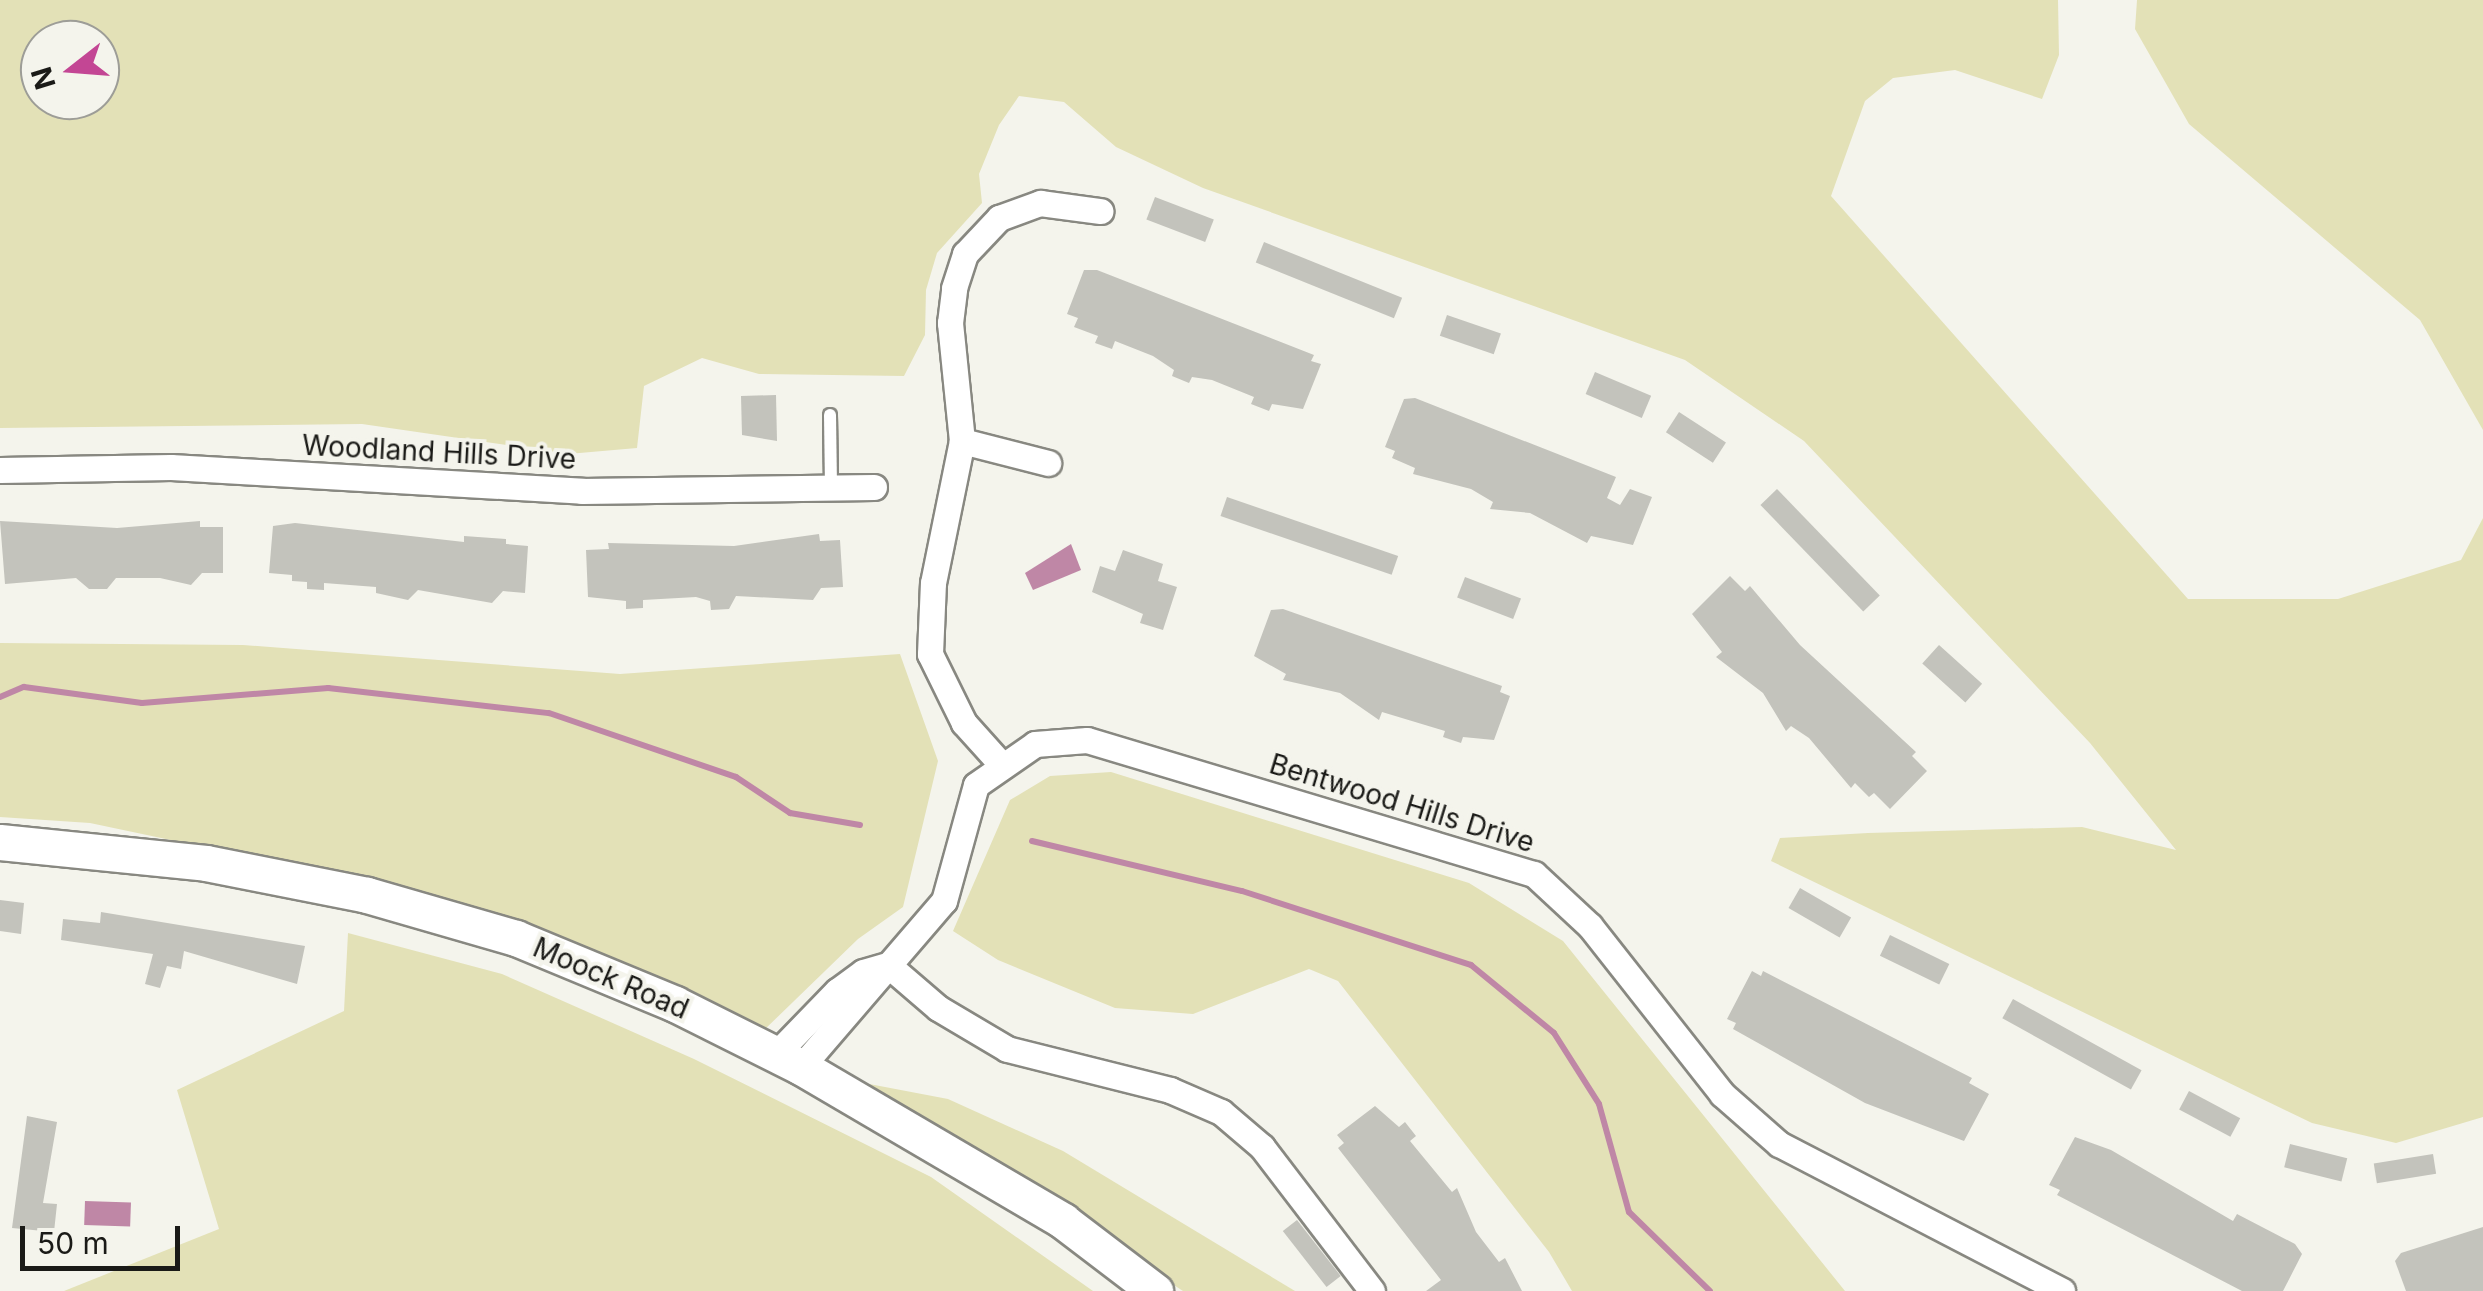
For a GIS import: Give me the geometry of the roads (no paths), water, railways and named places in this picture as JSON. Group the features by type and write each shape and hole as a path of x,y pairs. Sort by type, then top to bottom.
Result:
{"main road":[{"name":"Moock Road","path":"0,842 206,863 433,912 608,975 788,1061 1063,1221 1156,1291"}],"street":[{"path":"1000,763 964,723 930,654 932,583 962,441 950,323 965,254 991,224 1023,208 1071,203 1100,212"},
{"path":"962,441 1048,463"},
{"name":"Woodland Hills Drive","path":"0,470 171,467 582,491 874,487"},
{"name":"Bentwood Hills Drive","path":"788,1061 888,964 944,901 966,807 976,786 1000,763 1036,744 1087,740 1534,874 1590,926 1722,1094 1778,1144 2062,1291"},
{"path":"888,964 938,1008 1007,1049 1170,1090 1221,1112 1262,1147 1372,1291"}],"lane":[{"path":"830,415 831,486"}],"waterway":[{"path":"0,697 24,687 142,703 328,688 549,713 736,777 790,813 860,825"},
{"path":"1032,841 1242,891 1471,965 1554,1033 1599,1104 1629,1212 1710,1291"}]}
